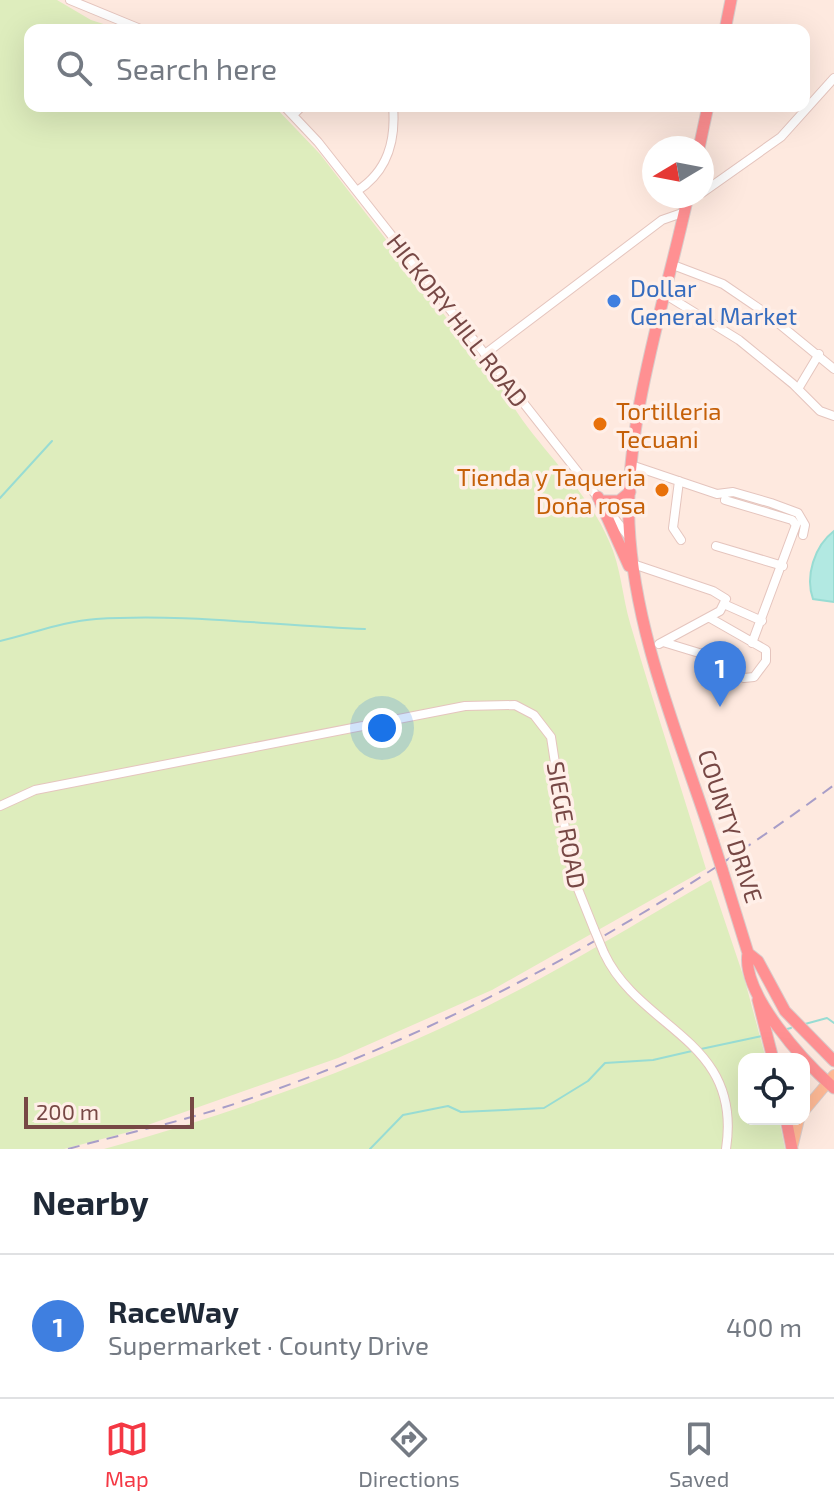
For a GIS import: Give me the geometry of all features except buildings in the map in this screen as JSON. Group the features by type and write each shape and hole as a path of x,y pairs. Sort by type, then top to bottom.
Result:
{"highway":[{"path":"726,24 731,0"},
{"path":"702,136 707,112"},
{"name":"COUNTY DRIVE","path":"686,208 631,465 630,537 635,581 651,647 748,953 746,963 784,1035 832,1082"},
{"path":"630,492 619,501 600,499 635,581"},
{"name":"COUNTY DRIVE","path":"748,953 758,961 785,1011 834,1061"},
{"path":"756,987 772,1053"},
{"path":"787,1125 792,1149"}],"main road":[{"path":"810,1105 832,1082"},
{"path":"792,1149 798,1125"}],"street":[{"path":"70,0 128,24"},
{"path":"810,101 834,78"},
{"name":"HICKORY HILL ROAD","path":"290,112 357,191 630,537"},
{"path":"293,115 296,112"},
{"path":"357,191 377,174 390,151 394,133 393,112"},
{"path":"714,184 781,137 801,112"},
{"path":"485,354 662,220 685,212"},
{"path":"673,265 723,284 819,354 834,369"},
{"path":"666,295 739,340 820,411 834,416"},
{"path":"798,389 819,354"},
{"path":"631,465 717,494 733,492 798,513 805,525 803,535"},
{"path":"679,481 673,528 681,540"},
{"path":"725,500 794,522 796,530 752,643"},
{"path":"716,546 783,566"},
{"path":"633,564 713,591 724,596 726,605"},
{"path":"726,605 762,621"},
{"path":"651,647 710,618 726,605"},
{"path":"663,642 709,656 748,679 759,672 767,652 710,618"},
{"name":"SIEGE ROAD","path":"0,806 19,795 59,785 465,706 515,705 534,715 551,737 572,874 604,953 620,982 681,1033 707,1063 726,1107 726,1149"}],"green space":[{"path":"0,0 57,0 103,24 24,24 24,112 280,112 320,154 574,485 599,521 616,561 630,623 706,869 492,990 338,1058 125,1133 64,1149 0,1149"},
{"path":"711,880 745,981 764,1053 738,1053 738,1125 780,1125 785,1149 104,1149 273,1096 384,1053 491,1004"}],"water":[{"path":"834,531 834,602 813,599 810,581 813,562 821,545"}],"waterway":[{"path":"0,498 52,441"},
{"path":"0,641 72,622 96,619 197,619 365,629"},
{"path":"805,1024 827,1018 834,1023"},
{"path":"787,1029 791,1028"},
{"path":"701,1049 762,1036"},
{"path":"370,1149 403,1115 448,1106 461,1112 544,1108 588,1081 605,1063 653,1060 692,1051"}],"railway":[{"path":"68,1149 243,1101 321,1073 475,1005 625,924 767,833 834,785"}],"place":[{"name":"Dollar General Market","path":"614,301"},
{"name":"Tortilleria Tecuani","path":"600,424"},
{"name":"Tienda y Taqueria Doña rosa","path":"662,490"},
{"name":"RaceWay","path":"720,707"}]}
